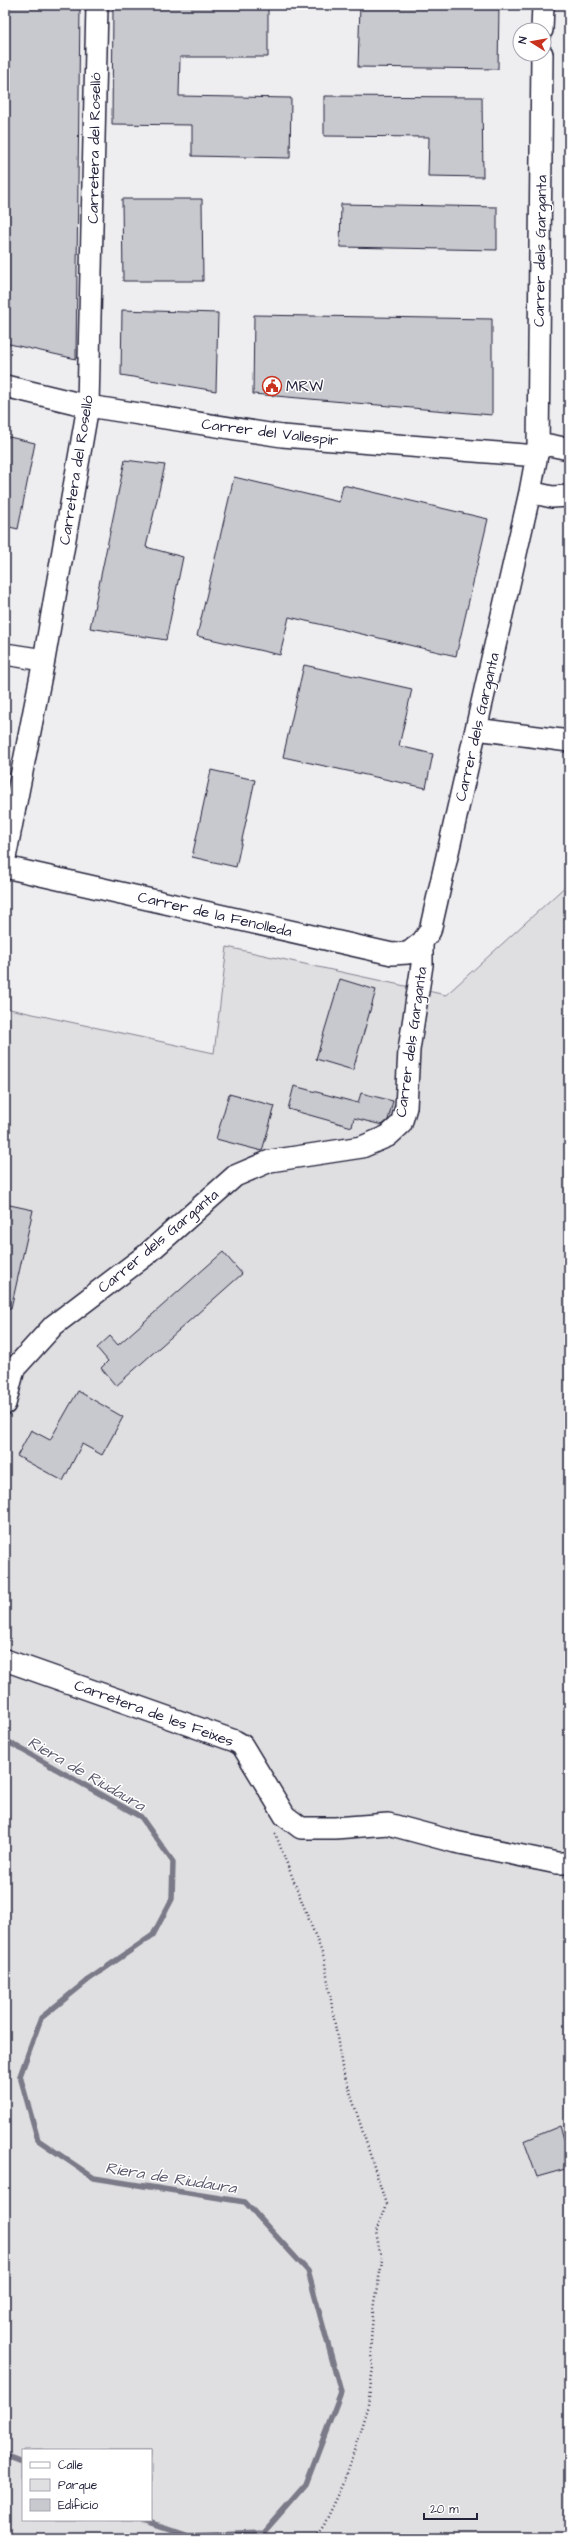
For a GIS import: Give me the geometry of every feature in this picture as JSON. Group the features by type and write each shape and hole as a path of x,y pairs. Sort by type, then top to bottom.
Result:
{"street":[{"name":"Carretera del Roselló","path":"5,858 44,660 88,406 97,5"},
{"path":"542,22 543,5"},
{"name":"Carrer dels Garganta","path":"5,1404 14,1369 54,1325 146,1255 235,1176 270,1161 362,1147 388,1136 401,1124 406,1107 409,1050 422,965 422,942 430,931 538,452 542,62"},
{"name":"Carrer del Vallespir","path":"5,386 88,406 282,436 538,452"},
{"path":"538,452 549,445 569,449"},
{"path":"530,492 552,497 569,496"},
{"path":"5,654 44,660"},
{"path":"476,729 569,741"},
{"name":"Carrer de la Fenolleda","path":"5,867 392,954 408,953 422,942"},
{"name":"Carretera de les Feixes","path":"5,1660 235,1741 242,1745 285,1816 301,1828 335,1828 388,1824 455,1842 557,1863 569,1863"}],"path":[{"path":"272,1827 324,1958 342,2067 386,2204 376,2232 382,2263 374,2302 371,2340 373,2367 368,2405 344,2483 324,2525 315,2538"}],"shaded area":[{"path":"5,5 569,5 569,883 446,995 227,947 214,1053 5,1008"}],"green space":[{"path":"569,883 569,2538 5,2538 5,1008 214,1053 227,947 446,995"}],"building":[{"path":"8,5 80,5 76,359 5,343"},
{"path":"113,5 268,5 268,57 180,57 179,96 291,98 290,158 192,156 192,125 112,124"},
{"path":"360,5 499,5 498,69 358,67"},
{"path":"324,96 482,97 483,177 428,176 429,137 324,136"},
{"path":"122,199 202,199 203,281 123,281"},
{"path":"341,204 497,207 497,250 340,247"},
{"path":"122,310 218,313 216,391 121,375"},
{"path":"254,315 492,319 492,415 253,394"},
{"path":"5,436 35,443 18,529 5,526"},
{"path":"125,460 165,465 146,547 183,557 166,640 90,628"},
{"path":"234,477 339,502 343,485 488,519 456,656 289,617 280,655 197,636"},
{"path":"304,665 412,689 399,746 433,754 426,788 283,757"},
{"path":"211,770 255,780 236,867 192,857"},
{"path":"340,979 376,990 353,1070 316,1059"},
{"path":"294,1086 358,1103 361,1093 393,1101 388,1120 382,1125 354,1118 352,1127 288,1109"},
{"path":"229,1094 275,1106 262,1151 216,1139"},
{"path":"5,1204 33,1210 11,1308 5,1308"},
{"path":"223,1252 242,1274 116,1386 101,1368 108,1361 97,1348 110,1336 118,1345"},
{"path":"78,1391 123,1417 102,1455 82,1444 63,1481 17,1456 31,1430 50,1440"},
{"path":"560,2126 569,2155 569,2168 537,2177 524,2141"}],"waterway":[{"name":"Riera de Riudaura","path":"5,1740 141,1817 173,1862 172,1899 153,1935 88,1980 41,2018 20,2076 38,2140 94,2178 245,2202 308,2271 341,2392 306,2484 264,2532 188,2535 147,2521"},
{"name":"Riera de Riudaura","path":"5,2455 22,2462"}],"place":[{"name":"MRW","path":"272,386"}]}
